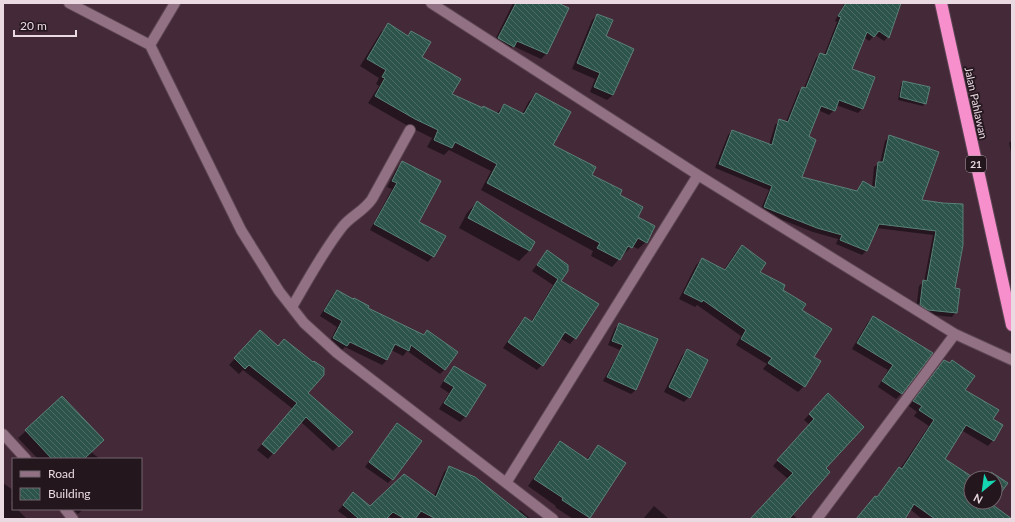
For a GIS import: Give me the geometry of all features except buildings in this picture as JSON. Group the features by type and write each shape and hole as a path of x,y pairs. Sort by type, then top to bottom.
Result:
{"highway":[{"name":"Jalan Pahlawan","path":"941,3 1012,326"}],"street":[{"path":"69,3 150,45 241,230 279,291 304,323 337,353 553,519"},
{"path":"150,45 175,3"},
{"path":"430,3 698,175 956,334 1012,360"},
{"path":"292,308 331,242 344,224 367,207 372,200 410,130"},
{"path":"506,483 698,175"},
{"path":"816,519 956,334"},
{"path":"3,434 25,458"},
{"path":"66,510 73,519"}]}
